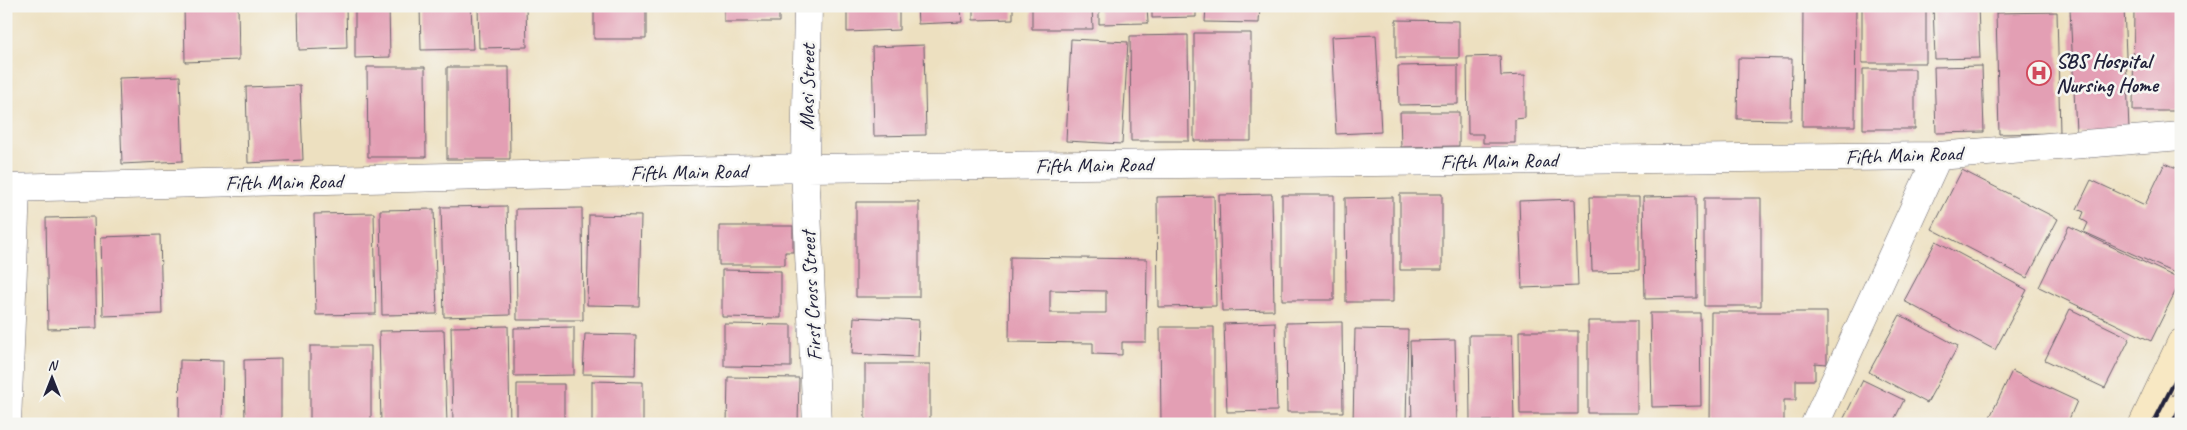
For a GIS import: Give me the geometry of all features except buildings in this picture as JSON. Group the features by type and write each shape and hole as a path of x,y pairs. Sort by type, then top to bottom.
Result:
{"main road":[{"path":"2142,424 2181,343"},
{"path":"2173,424 2181,407"}],"street":[{"name":"Masi Street","path":"806,168 808,6"},
{"name":"Fifth Main Road","path":"11,189 806,168 1938,156 2181,136"},
{"path":"1818,419 1938,156"},
{"name":"First Cross Street","path":"806,168 818,424"},
{"path":"7,424 11,189"}],"railway":[{"path":"2153,424 2181,369"},
{"path":"2172,424 2181,406"}],"place":[{"name":"SBS Hospital Nursing Home","path":"2039,73"}]}
